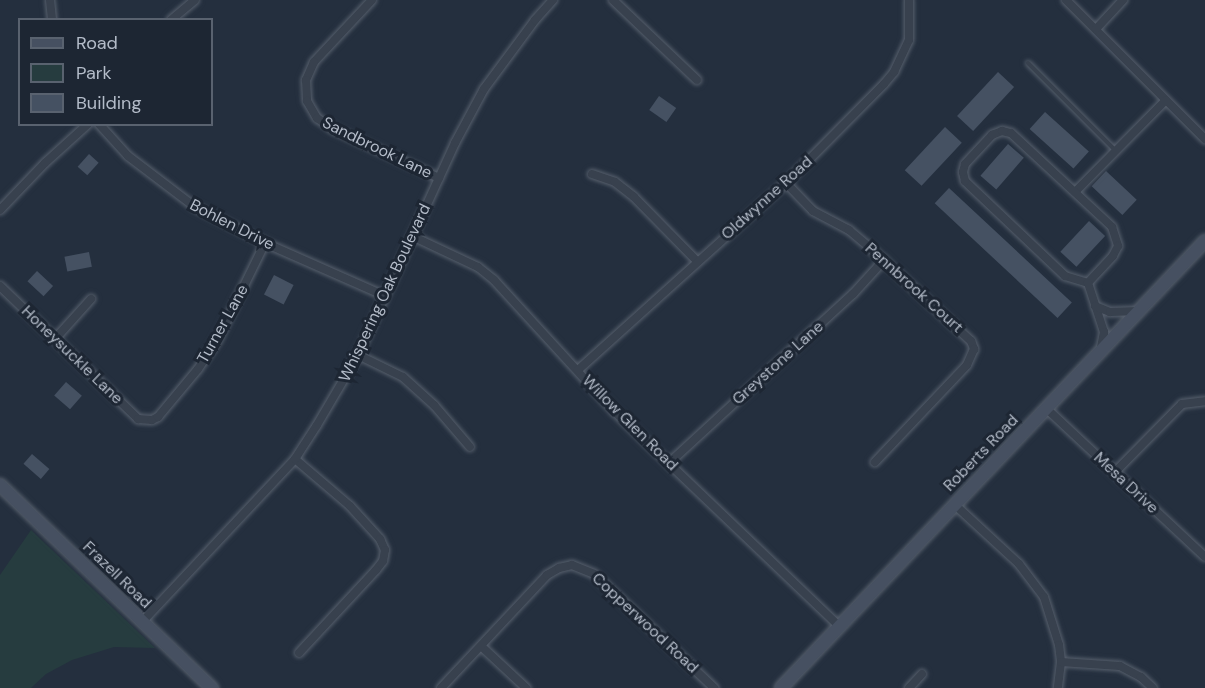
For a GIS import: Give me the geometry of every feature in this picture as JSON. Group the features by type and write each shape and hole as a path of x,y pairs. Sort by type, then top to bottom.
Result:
{"main road":[{"name":"Roberts Road","path":"781,688 1205,241"},
{"name":"Frazell Road","path":"0,485 212,688"}],"street":[{"path":"50,0 52,18"},
{"path":"173,18 195,0"},
{"name":"Sandbrook Lane","path":"372,0 314,62 306,80 307,101 316,118 333,129 439,178"},
{"name":"Whispering Oak Boulevard","path":"142,622 295,459 358,355 439,178 484,89 535,20 553,0"},
{"path":"613,0 697,80"},
{"name":"Oldwynne Road","path":"578,370 786,183 894,72 909,40 909,0"},
{"path":"1066,0 1205,139"},
{"path":"1096,29 1123,0"},
{"path":"1076,192 1166,100"},
{"path":"0,210 45,163 86,126"},
{"name":"Bohlen Drive","path":"101,126 128,156 158,182 195,207 265,243 385,296"},
{"path":"1002,131 1011,133 1112,227 1118,246 1113,256 1088,283 1065,276 965,182 963,172 965,164 992,135 1002,131"},
{"path":"592,174 615,182 697,261"},
{"name":"Pennbrook Court","path":"786,183 813,211 849,230 884,260 965,335 974,349 968,364 874,462"},
{"name":"Willow Glen Road","path":"412,236 478,267 494,280 614,411 839,626"},
{"name":"Turner Lane","path":"145,421 158,417 198,369 218,339 265,243"},
{"name":"Greystone Lane","path":"669,463 853,294 884,260"},
{"path":"1088,283 1104,332 1100,353"},
{"name":"Honeysuckle Lane","path":"0,286 133,414 145,421"},
{"path":"55,339 91,299"},
{"path":"1095,306 1110,312 1140,311"},
{"path":"358,355 403,377 434,405 470,447"},
{"path":"1115,472 1182,404 1201,401"},
{"name":"Mesa Drive","path":"1047,409 1205,557"},
{"path":"295,459 350,506 380,539 385,549 383,561 376,570 299,652"},
{"path":"954,504 1037,585 1050,609 1061,662 1058,688"},
{"name":"Copperwood Road","path":"481,646 547,575 559,568 572,565 594,574 714,688"},
{"path":"441,688 481,646 526,688"},
{"path":"1061,662 1120,666 1141,677 1153,688"},
{"path":"909,688 922,674"}],"lane":[{"path":"1028,63 1116,151"}],"green space":[{"path":"31,530 155,648 114,647 72,660 46,674 31,688 0,688 0,575"}],"building":[{"path":"998,72 1014,87 973,131 957,116"},
{"path":"659,96 676,108 666,122 649,110"},
{"path":"1045,112 1089,151 1073,169 1030,129"},
{"path":"945,127 962,143 922,186 905,170"},
{"path":"1008,144 1024,158 996,189 980,176"},
{"path":"89,154 99,163 87,175 78,167"},
{"path":"1106,171 1137,200 1122,215 1092,186"},
{"path":"949,188 1072,303 1058,318 935,203"},
{"path":"1089,221 1105,236 1076,267 1060,252"},
{"path":"89,252 92,267 67,271 64,257"},
{"path":"37,271 53,286 44,296 27,281"},
{"path":"274,275 294,285 284,305 264,295"},
{"path":"66,382 82,396 70,409 54,396"},
{"path":"32,454 49,469 41,479 23,464"}]}
